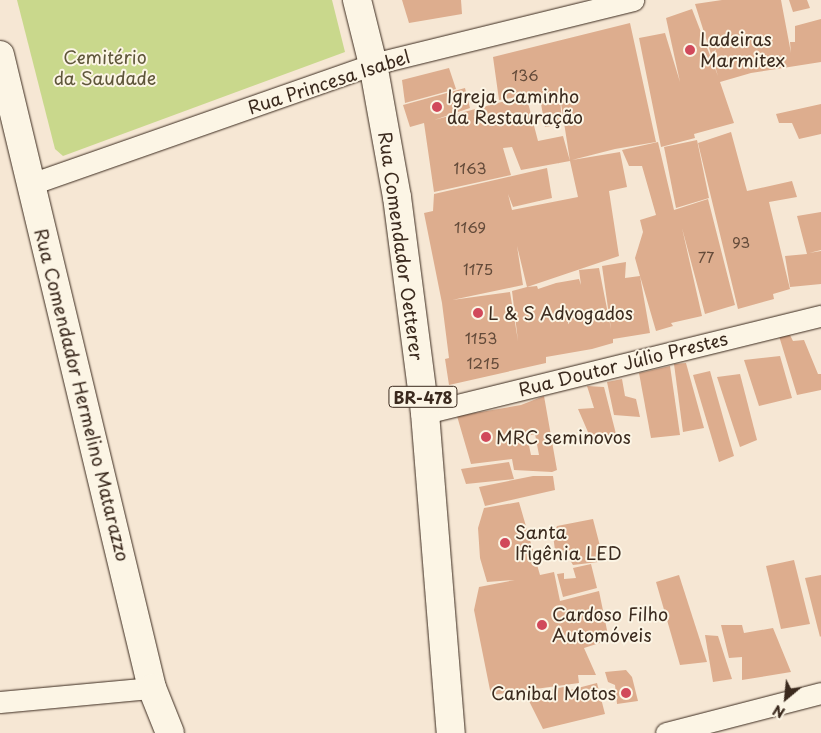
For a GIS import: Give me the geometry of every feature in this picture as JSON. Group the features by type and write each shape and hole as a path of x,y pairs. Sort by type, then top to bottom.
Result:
{"main road":[{"name":"Rua Comendador Oetterer","path":"357,0 373,64 397,196 425,412 451,733"},
{"name":"Rua Comendador Hermelino Matarazzo","path":"0,56 152,688 170,733"}],"street":[{"name":"Rua Princesa Isabel","path":"31,184 373,64 633,0"},
{"name":"Rua Doutor Júlio Prestes","path":"425,412 821,316"},
{"path":"0,702 152,688"},
{"path":"666,733 821,692"}],"green space":[{"name":"Cemitério da Saudade","path":"17,0 332,0 345,52 63,156 55,149"}],"building":[{"path":"402,0 461,0 462,14 409,23"},
{"path":"722,0 781,0 791,53 790,42 795,42 795,26 821,19 821,62 751,73 720,82 734,123 694,134 695,138 661,147 639,38 665,33 680,82 666,18 692,9 718,76 695,4"},
{"path":"789,0 807,0 810,8 793,12"},
{"path":"630,23 656,142 615,149 572,160 620,152 627,187 609,191 619,256 527,287 537,286 538,289 556,283 579,279 581,285 579,270 599,268 611,329 602,266 626,262 625,278 640,276 650,333 613,339 613,343 592,349 546,357 546,363 449,385 445,359 449,358 442,303 424,213 433,211 434,194 547,168 552,198 513,207 508,194 512,210 578,197 570,161 521,170 512,147 503,148 511,175 434,192 424,123 410,127 403,105 465,88 470,108 434,120 524,96 499,100 493,57","holes":["539,92 545,127 562,124 560,97 570,161 563,136 538,141 526,95","517,246 527,287 512,291 518,341 510,292 452,300 523,285"]},
{"path":"449,68 456,89 405,103 402,80"},
{"path":"821,104 821,134 799,139 792,123 779,123 776,114"},
{"path":"731,132 747,191 792,181 797,197 769,202 790,289 773,294 774,299 738,309 698,143"},
{"path":"697,140 709,198 676,208 664,147"},
{"path":"658,142 674,210 708,199 735,305 705,314 682,228 702,316 671,323 673,326 656,331 635,258 643,232 640,220 656,215 642,166 629,166 622,150"},
{"path":"821,212 821,250 809,253 821,251 821,284 790,287 785,256 807,254 797,216"},
{"path":"790,335 793,341 804,340 818,374 821,374 821,390 797,395 779,336"},
{"path":"780,356 792,398 759,406 744,360"},
{"path":"686,363 704,428 683,432 674,364"},
{"path":"670,366 680,435 651,438 639,373"},
{"path":"710,371 734,456 719,462 693,375"},
{"path":"740,374 757,440 740,447 717,377"},
{"path":"622,379 625,396 636,399 640,417 614,415 607,382"},
{"path":"587,386 604,387 616,434 591,439 578,409 594,408"},
{"path":"544,396 557,470 552,472 514,470 512,459 471,464 457,416 521,405","holes":["535,434 539,455 531,455 527,436"]},
{"path":"509,462 514,479 466,484 461,469"},
{"path":"533,476 553,476 555,490 485,506 479,487"},
{"name":"Cardoso Filho Automóveis","path":"519,502 540,575 554,572 560,601 599,591 609,640 584,648 596,675 578,675 579,683 491,695 474,610 479,587 515,580 487,582 480,558 478,528 484,508"},
{"path":"593,519 601,550 597,553 598,562 573,565 570,560 556,558 553,535 557,526"},
{"path":"794,560 810,624 781,629 766,566"},
{"path":"591,564 597,588 563,597 557,574 564,573 564,579 576,578 573,568"},
{"path":"679,575 707,662 680,665 656,582"},
{"path":"821,575 821,636 820,637 805,578"},
{"path":"721,625 742,625 744,633 773,628 791,672 742,680 742,657 729,658"},
{"path":"705,635 718,636 732,679 713,682"},
{"name":"Canibal Motos","path":"626,670 632,677 638,701 617,704 615,685 608,682 605,672"},
{"path":"597,683 605,714 543,729 526,695 568,686 570,690"}],"place":[{"name":"Ladeiras Marmitex","path":"690,50"},
{"name":"Igreja Caminho da Restauração","path":"437,107"},
{"name":"L & S Advogados","path":"478,313"},
{"name":"MRC seminovos","path":"486,437"},
{"name":"Santa Ifigênia LED","path":"505,543"},
{"name":"Cardoso Filho Automóveis","path":"542,625"},
{"name":"Canibal Motos","path":"626,693"}]}
